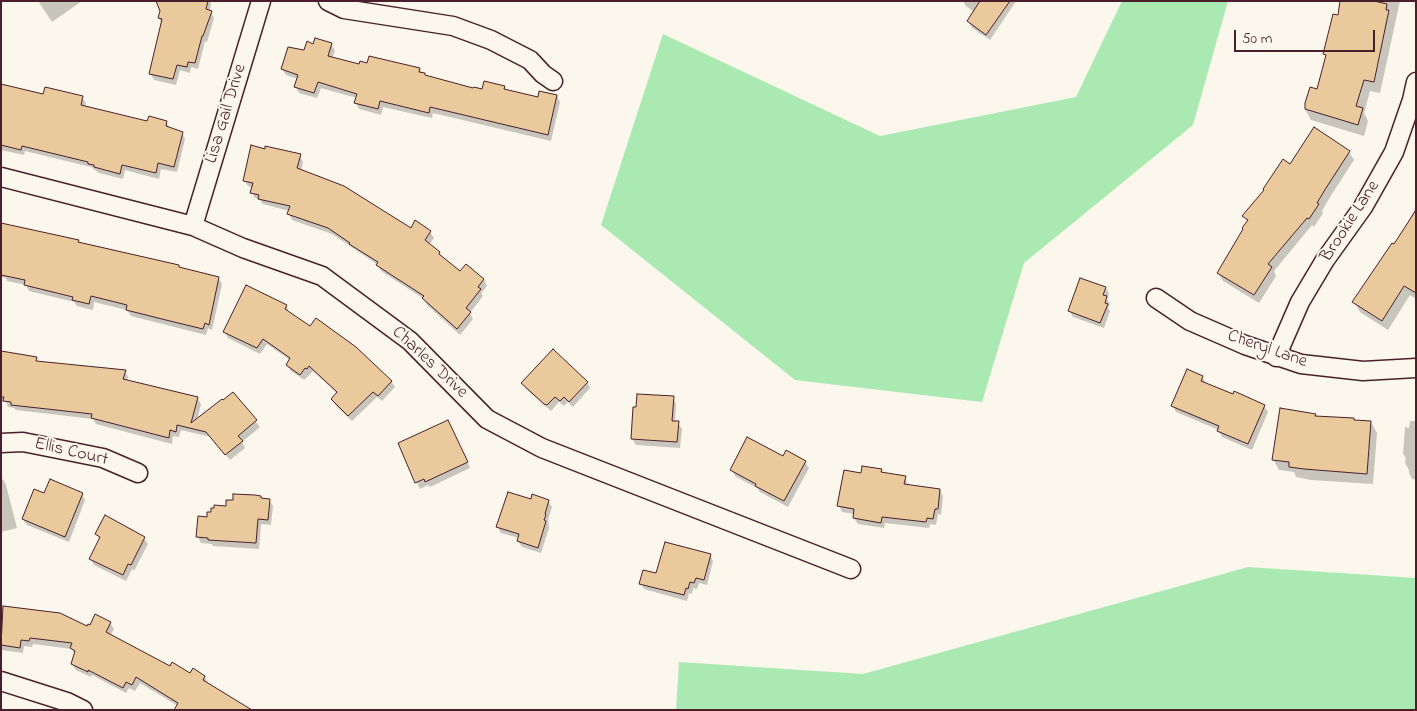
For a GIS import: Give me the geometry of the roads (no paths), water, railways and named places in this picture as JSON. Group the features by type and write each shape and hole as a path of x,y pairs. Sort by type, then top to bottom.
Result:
{"street":[{"name":"Lisa Gail Drive","path":"193,226 261,1"},
{"path":"328,1 344,9 453,26 476,34 530,60 543,74 554,81"},
{"name":"Brookie Lane","path":"1276,357 1300,302 1325,260 1363,207 1394,152 1412,100 1416,82"},
{"name":"Charles Drive","path":"1,176 193,226 243,248 322,276 410,341 487,419 542,448 851,569"},
{"name":"Cheryl Lane","path":"1156,298 1190,321 1276,357 1301,364 1363,371 1416,368"},
{"name":"Ellis Court","path":"1,443 23,442 103,458 138,473"},
{"path":"1,681 67,702 83,710"}]}
